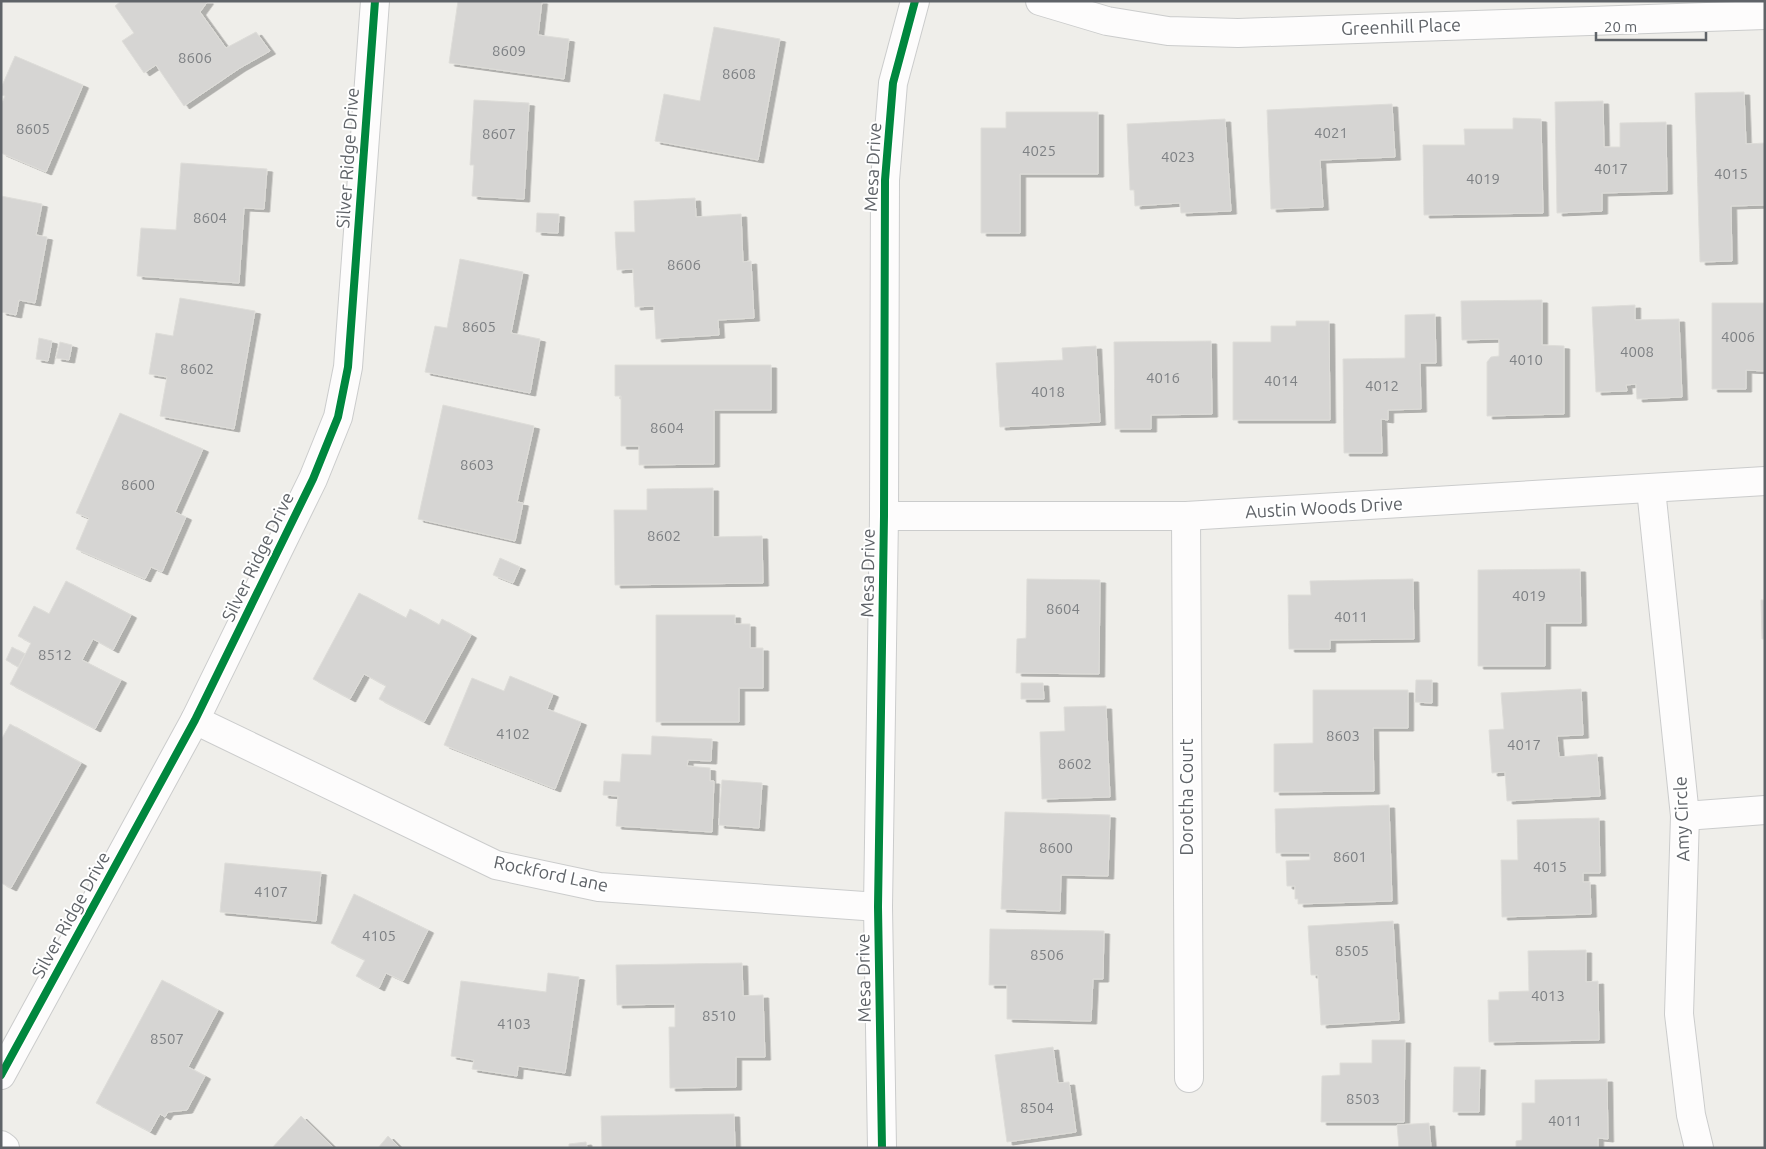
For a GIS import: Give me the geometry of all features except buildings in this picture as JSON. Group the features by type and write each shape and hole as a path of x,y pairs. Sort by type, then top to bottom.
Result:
{"street":[{"name":"Silver Ridge Drive","path":"1,1075 195,720 313,479 338,417 348,367 375,1"},
{"name":"Mesa Drive","path":"882,1148 878,907 884,516 885,180 893,82 915,1"},
{"name":"Greenhill Place","path":"1040,1 1107,21 1168,31 1238,33 1765,15"},
{"name":"Austin Woods Drive","path":"884,516 1186,516 1765,481"},
{"name":"Amy Circle","path":"1651,489 1685,816 1679,1014 1691,1115 1699,1148"},
{"name":"Dorotha Court","path":"1186,516 1189,1078"},
{"name":"Rockford Lane","path":"195,720 496,865 599,887 878,907"},
{"path":"1685,816 1765,810"},
{"path":"1,1145 6,1148"}],"cycle path":[{"path":"1,1075 195,720 313,479 338,417 348,367 375,1"},
{"path":"882,1148 878,907 884,516 885,180 893,83 915,1"}]}
